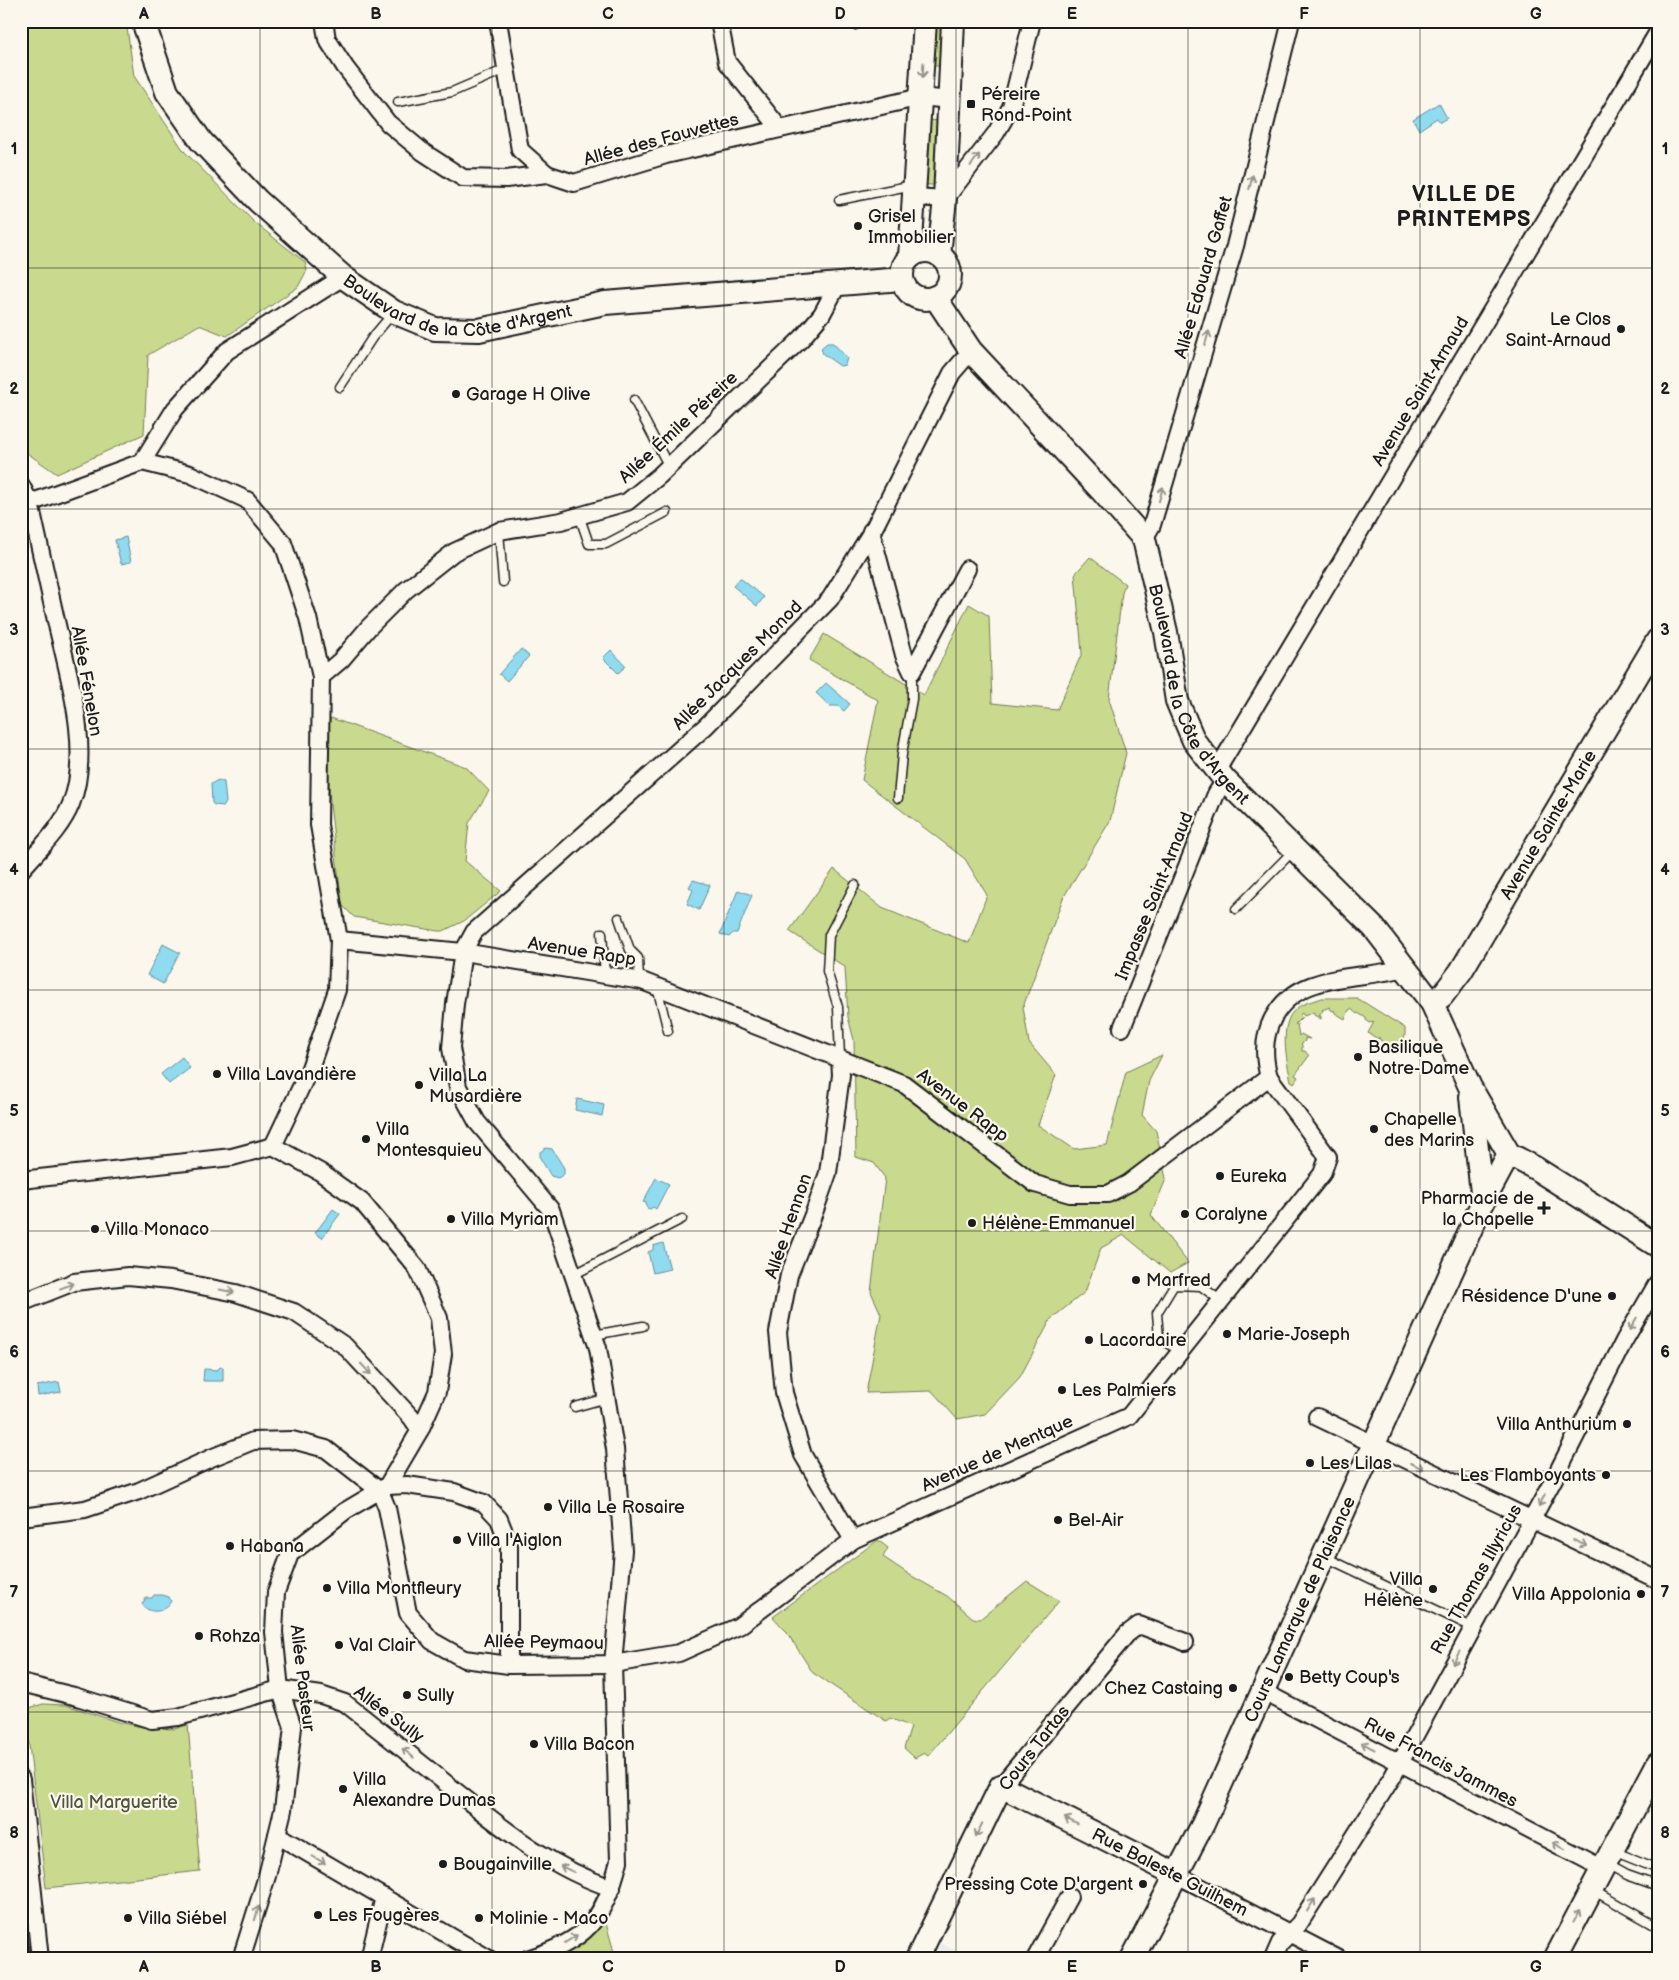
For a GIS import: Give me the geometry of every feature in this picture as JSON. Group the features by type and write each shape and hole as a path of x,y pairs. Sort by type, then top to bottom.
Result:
{"main road":[{"name":"Boulevard de la Côte d'Argent","path":"143,21 167,92 201,141 258,200 343,277 394,312 435,329 479,330 605,303 902,279"},
{"path":"910,257 925,251 939,255 948,266 949,281 946,288 935,297 928,299 914,296 905,286 902,279 904,267 910,257 916,191 926,21"},
{"path":"939,255 945,199 954,21"},
{"name":"Boulevard de la Côte d'Argent","path":"935,297 971,351 1101,490 1144,539 1166,632 1177,701 1194,741 1221,775 1374,928 1432,1003 1470,1086 1505,1148"},
{"name":"Avenue Sainte-Marie","path":"1432,1003 1442,996 1461,971 1658,640"},
{"name":"Boulevard de la Côte d'Argent","path":"1470,1086 1480,1167"},
{"path":"1484,1201 1480,1167 1505,1148 1658,1246"},
{"name":"Cours Lamarque de Plaisance","path":"1132,1959 1203,1824 1484,1201 1505,1148"},
{"path":"1557,1958 1606,1860 1658,1763"},
{"name":"Rue Baleste Guilhem","path":"1000,1786 1177,1875"},
{"name":"Cours Tartas","path":"918,1959 1000,1786"}],"street":[{"path":"324,21 327,39 345,67 388,123 423,152 463,178 506,179 547,174"},
{"name":"Allée des Fauvettes","path":"498,21 520,150 547,174 574,183 666,155 921,97 950,100"},
{"path":"719,21 727,62 780,129"},
{"path":"916,191 945,199 996,133 1011,107 1032,21"},
{"name":"Allée Edouard Gaffet","path":"1144,539 1152,525 1234,246 1291,21"},
{"name":"Avenue Saint-Arnaud","path":"1221,775 1658,32"},
{"path":"142,462 175,409 228,351 343,277"},
{"name":"Allée Émile Péreire","path":"321,677 341,660 369,627 406,590 454,552 499,530 561,521 627,502 669,467 802,338 822,314 838,284"},
{"name":"Allée Jacques Monod","path":"463,952 474,932 706,726 830,599 871,532 952,373 971,351"},
{"path":"21,1180 232,1157 273,1146 310,1068 337,990 340,940 319,825 321,677 308,618 283,543 247,500 190,474 142,462 30,503"},
{"name":"Allée Fénelon","path":"21,485 30,503 72,694 80,747 79,771 71,804 56,830 21,870"},
{"path":"871,532 904,655 912,672"},
{"path":"912,672 968,569"},
{"name":"Impasse Saint-Arnaud","path":"1122,1028 1216,794 1221,775"},
{"name":"Avenue Rapp","path":"340,940 463,952 639,980 904,1084 1035,1184 1070,1194 1108,1194 1129,1183 1269,1077"},
{"path":"463,952 451,1048 458,1088 477,1122 551,1210 598,1348 615,1449 623,1550 613,1664 619,1861 612,1888 598,1916 583,1932 554,1950 527,1959"},
{"path":"1269,1077 1265,1066 1264,1049 1268,1028 1278,1008 1294,993 1312,983 1377,974 1404,968"},
{"name":"Allée Hennon","path":"840,1059 840,1075 828,1173 789,1275 778,1332 784,1393 803,1455 853,1540"},
{"name":"Avenue de Mentque","path":"613,1664 679,1652 739,1626 853,1540 1129,1416 1182,1352 1322,1174 1328,1156 1269,1077"},
{"name":"Allée Pasteur","path":"241,1959 256,1916 283,1810 293,1726 280,1689 274,1632 276,1592 290,1554 345,1511 384,1489 420,1430 437,1392 443,1354 440,1318 417,1268 362,1202 320,1172 273,1146"},
{"path":"21,1303 74,1282 128,1276 171,1280 236,1293 294,1312 345,1346 411,1417 420,1430"},
{"name":"Rue Thomas Illyricus","path":"1273,1959 1280,1943 1291,1934 1304,1916 1400,1763 1531,1520 1624,1341 1658,1282"},
{"path":"1317,1417 1658,1580"},
{"path":"21,1517 85,1508 139,1491 253,1441 292,1440 326,1449 384,1489 408,1485 454,1492 484,1503 499,1519 509,1544 509,1665"},
{"name":"Allée Peymaou","path":"384,1489 408,1613 432,1641 464,1659 509,1665 613,1664"},
{"name":"Cours Tartas","path":"1000,1786 1127,1634 1140,1625 1186,1642"},
{"name":"Allée Sully","path":"21,1683 74,1696 152,1720 178,1717 280,1689 321,1695 345,1703 519,1841 550,1861 596,1883 612,1888"},
{"name":"Rue Francis Jammes","path":"1262,1691 1400,1763 1606,1860"},
{"path":"21,1779 40,1959"},
{"path":"277,1835 489,1959"},
{"name":"Rue Baleste Guilhem","path":"1177,1875 1339,1959"},
{"path":"369,1959 384,1896"},
{"path":"1035,1959 1069,1897"}],"lane":[{"path":"855,25 864,21"},
{"path":"398,102 452,92 506,69"},
{"path":"839,200 916,191"},
{"path":"340,386 372,338 394,312"},
{"path":"634,400 669,467"},
{"path":"579,516 589,544 606,544 666,512"},
{"path":"499,530 503,582"},
{"path":"898,798 902,754 912,699 912,672"},
{"path":"1236,909 1295,849"},
{"path":"840,1059 838,1008 827,971 829,935 856,885"},
{"path":"619,918 630,950 638,958 639,980"},
{"path":"602,933 605,975"},
{"path":"657,987 668,1031"},
{"path":"573,1275 682,1220"},
{"path":"1182,1352 1159,1338 1157,1313 1174,1285 1201,1286 1221,1301"},
{"path":"594,1335 643,1326"},
{"path":"575,1407 607,1398"},
{"path":"1323,1556 1472,1627"},
{"path":"1658,1869 1616,1854 1606,1860 1627,1875 1658,1886"},
{"path":"1591,1889 1658,1926"}],"shaded area":[{"path":"941,1943 969,1959 933,1959"}],"green space":[{"path":"21,21 126,21 134,76 184,151 255,223 305,262 307,270 298,287 227,336 199,325 148,355 144,434 57,474 27,453 21,433"},
{"path":"925,21 953,21 951,67 923,65"},
{"path":"920,120 949,121 946,186 916,184"},
{"path":"1090,557 1125,584 1122,593 1109,699 1126,753 1110,821 1063,898 1023,1007 1029,1043 1056,1075 1038,1125 1074,1149 1107,1145 1126,1072 1162,1055 1149,1081 1142,1115 1156,1131 1166,1179 1151,1215 1188,1263 1170,1273 1124,1235 1101,1248 1085,1292 1051,1319 1020,1377 985,1414 957,1419 932,1391 866,1393 881,1314 871,1292 885,1178 874,1163 856,1157 854,1040 848,1017 845,967 789,931 834,869 882,908 969,943 987,895 965,859 862,780 878,700 809,660 824,634 924,695 969,604 989,616 992,703 1057,710 1082,653 1075,574"},
{"path":"331,718 466,767 489,791 469,823 465,861 501,891 464,921 443,931 438,931 354,917 342,905 330,804 326,733"},
{"path":"1321,998 1357,998 1405,1028 1405,1036 1396,1050 1391,1047 1391,1044 1389,1046 1380,1040 1379,1037 1378,1039 1368,1033 1374,1022 1370,1023 1366,1018 1351,1009 1345,1019 1330,1009 1330,1007 1322,1010 1319,1016 1321,1016 1321,1019 1314,1015 1314,1012 1304,1016 1302,1013 1300,1015 1302,1017 1295,1024 1297,1024 1299,1036 1301,1034 1310,1039 1305,1038 1305,1041 1301,1044 1302,1051 1305,1051 1309,1056 1295,1075 1298,1077 1294,1083 1291,1081 1286,1054 1285,1033 1287,1023 1290,1015 1296,1009"},
{"path":"878,1540 888,1548 883,1557 947,1596 973,1618 980,1619 1027,1581 1059,1601 928,1756 924,1753 915,1758 904,1748 911,1727 890,1718 886,1721 813,1673 786,1631 773,1617"},
{"name":"Villa Marguerite","path":"43,1704 66,1705 118,1722 142,1727 174,1729 188,1725 200,1871 46,1888 27,1728 29,1708"},
{"path":"605,1920 616,1959 551,1959 592,1934"}],"water":[{"path":"1439,103 1447,118 1440,122 1437,118 1419,130 1413,119"},
{"path":"827,343 833,343 847,358 845,365 840,366 823,354 821,348"},
{"path":"126,537 131,562 121,564 115,540"},
{"path":"740,578 764,597 757,606 733,586"},
{"path":"521,649 529,656 507,681 499,674"},
{"path":"611,650 626,666 618,673 603,658"},
{"path":"826,683 850,704 844,711 838,706 830,706 816,693"},
{"path":"218,780 224,782 226,802 224,806 212,803 211,784"},
{"path":"693,880 710,885 699,910 687,904 693,890 689,887"},
{"path":"738,890 752,895 737,933 733,933 729,937 720,934"},
{"path":"163,944 180,953 163,984 147,975"},
{"path":"182,1057 190,1068 169,1084 161,1074"},
{"path":"577,1099 604,1105 602,1116 575,1110"},
{"path":"546,1148 552,1149 564,1168 564,1174 558,1178 551,1176 540,1158 540,1152"},
{"path":"656,1178 669,1184 656,1209 653,1207 650,1209 643,1202"},
{"path":"333,1209 340,1214 322,1238 315,1233"},
{"path":"663,1243 670,1269 653,1273 648,1252 653,1250 653,1246"},
{"path":"223,1367 223,1381 203,1381 204,1369 217,1370"},
{"path":"59,1382 61,1392 38,1396 37,1386"},
{"path":"154,1595 169,1597 171,1601 161,1610 153,1611 145,1608 142,1604 146,1598 152,1598"}],"place":[{"name":"Péreire Rond-Point","path":"971,104"},
{"name":"Grisel Immobilier","path":"858,226"},
{"name":"Le Clos Saint-Arnaud","path":"1621,329"},
{"name":"Garage H Olive","path":"456,394"},
{"name":"Basilique Notre-Dame","path":"1358,1057"},
{"name":"Villa Lavandière","path":"217,1074"},
{"name":"Villa La Musardière","path":"419,1085"},
{"name":"Chapelle des Marins","path":"1374,1129"},
{"name":"Villa Montesquieu","path":"366,1139"},
{"name":"Eureka","path":"1220,1176"},
{"name":"Pharmacie de la Chapelle","path":"1544,1208"},
{"name":"Coralyne","path":"1185,1214"},
{"name":"Villa Myriam","path":"451,1219"},
{"name":"Hélène-Emmanuel","path":"972,1223"},
{"name":"Villa Monaco","path":"95,1229"},
{"name":"Marfred","path":"1136,1280"},
{"name":"Résidence D'une","path":"1612,1296"},
{"name":"Marie-Joseph","path":"1227,1334"},
{"name":"Lacordaire","path":"1089,1340"},
{"name":"Les Palmiers","path":"1062,1390"},
{"name":"Villa Anthurium","path":"1627,1424"},
{"name":"Les Lilas","path":"1310,1463"},
{"name":"Les Flamboyants","path":"1606,1475"},
{"name":"Villa Le Rosaire","path":"548,1507"},
{"name":"Bel-Air","path":"1058,1520"},
{"name":"Villa l'Aiglon","path":"457,1540"},
{"name":"Habana","path":"230,1546"},
{"name":"Villa Montfleury","path":"327,1588"},
{"name":"Villa Hélène","path":"1433,1589"},
{"name":"Villa Appolonia","path":"1641,1594"},
{"name":"Rohza","path":"199,1636"},
{"name":"Val Clair","path":"339,1645"},
{"name":"Betty Coup's","path":"1289,1677"},
{"name":"Chez Castaing","path":"1233,1688"},
{"name":"Sully","path":"407,1695"},
{"name":"Villa Bacon","path":"534,1744"},
{"name":"Villa Alexandre Dumas","path":"343,1789"},
{"name":"Bougainville","path":"443,1864"},
{"name":"Pressing Cote D'argent","path":"1143,1884"},
{"name":"Les Fougères","path":"318,1915"},
{"name":"Villa Siébel","path":"128,1918"},
{"name":"Molinie - Maco","path":"479,1918"}],"district":[{"name":"VILLE DE PRINTEMPS","path":"1464,206"}]}
